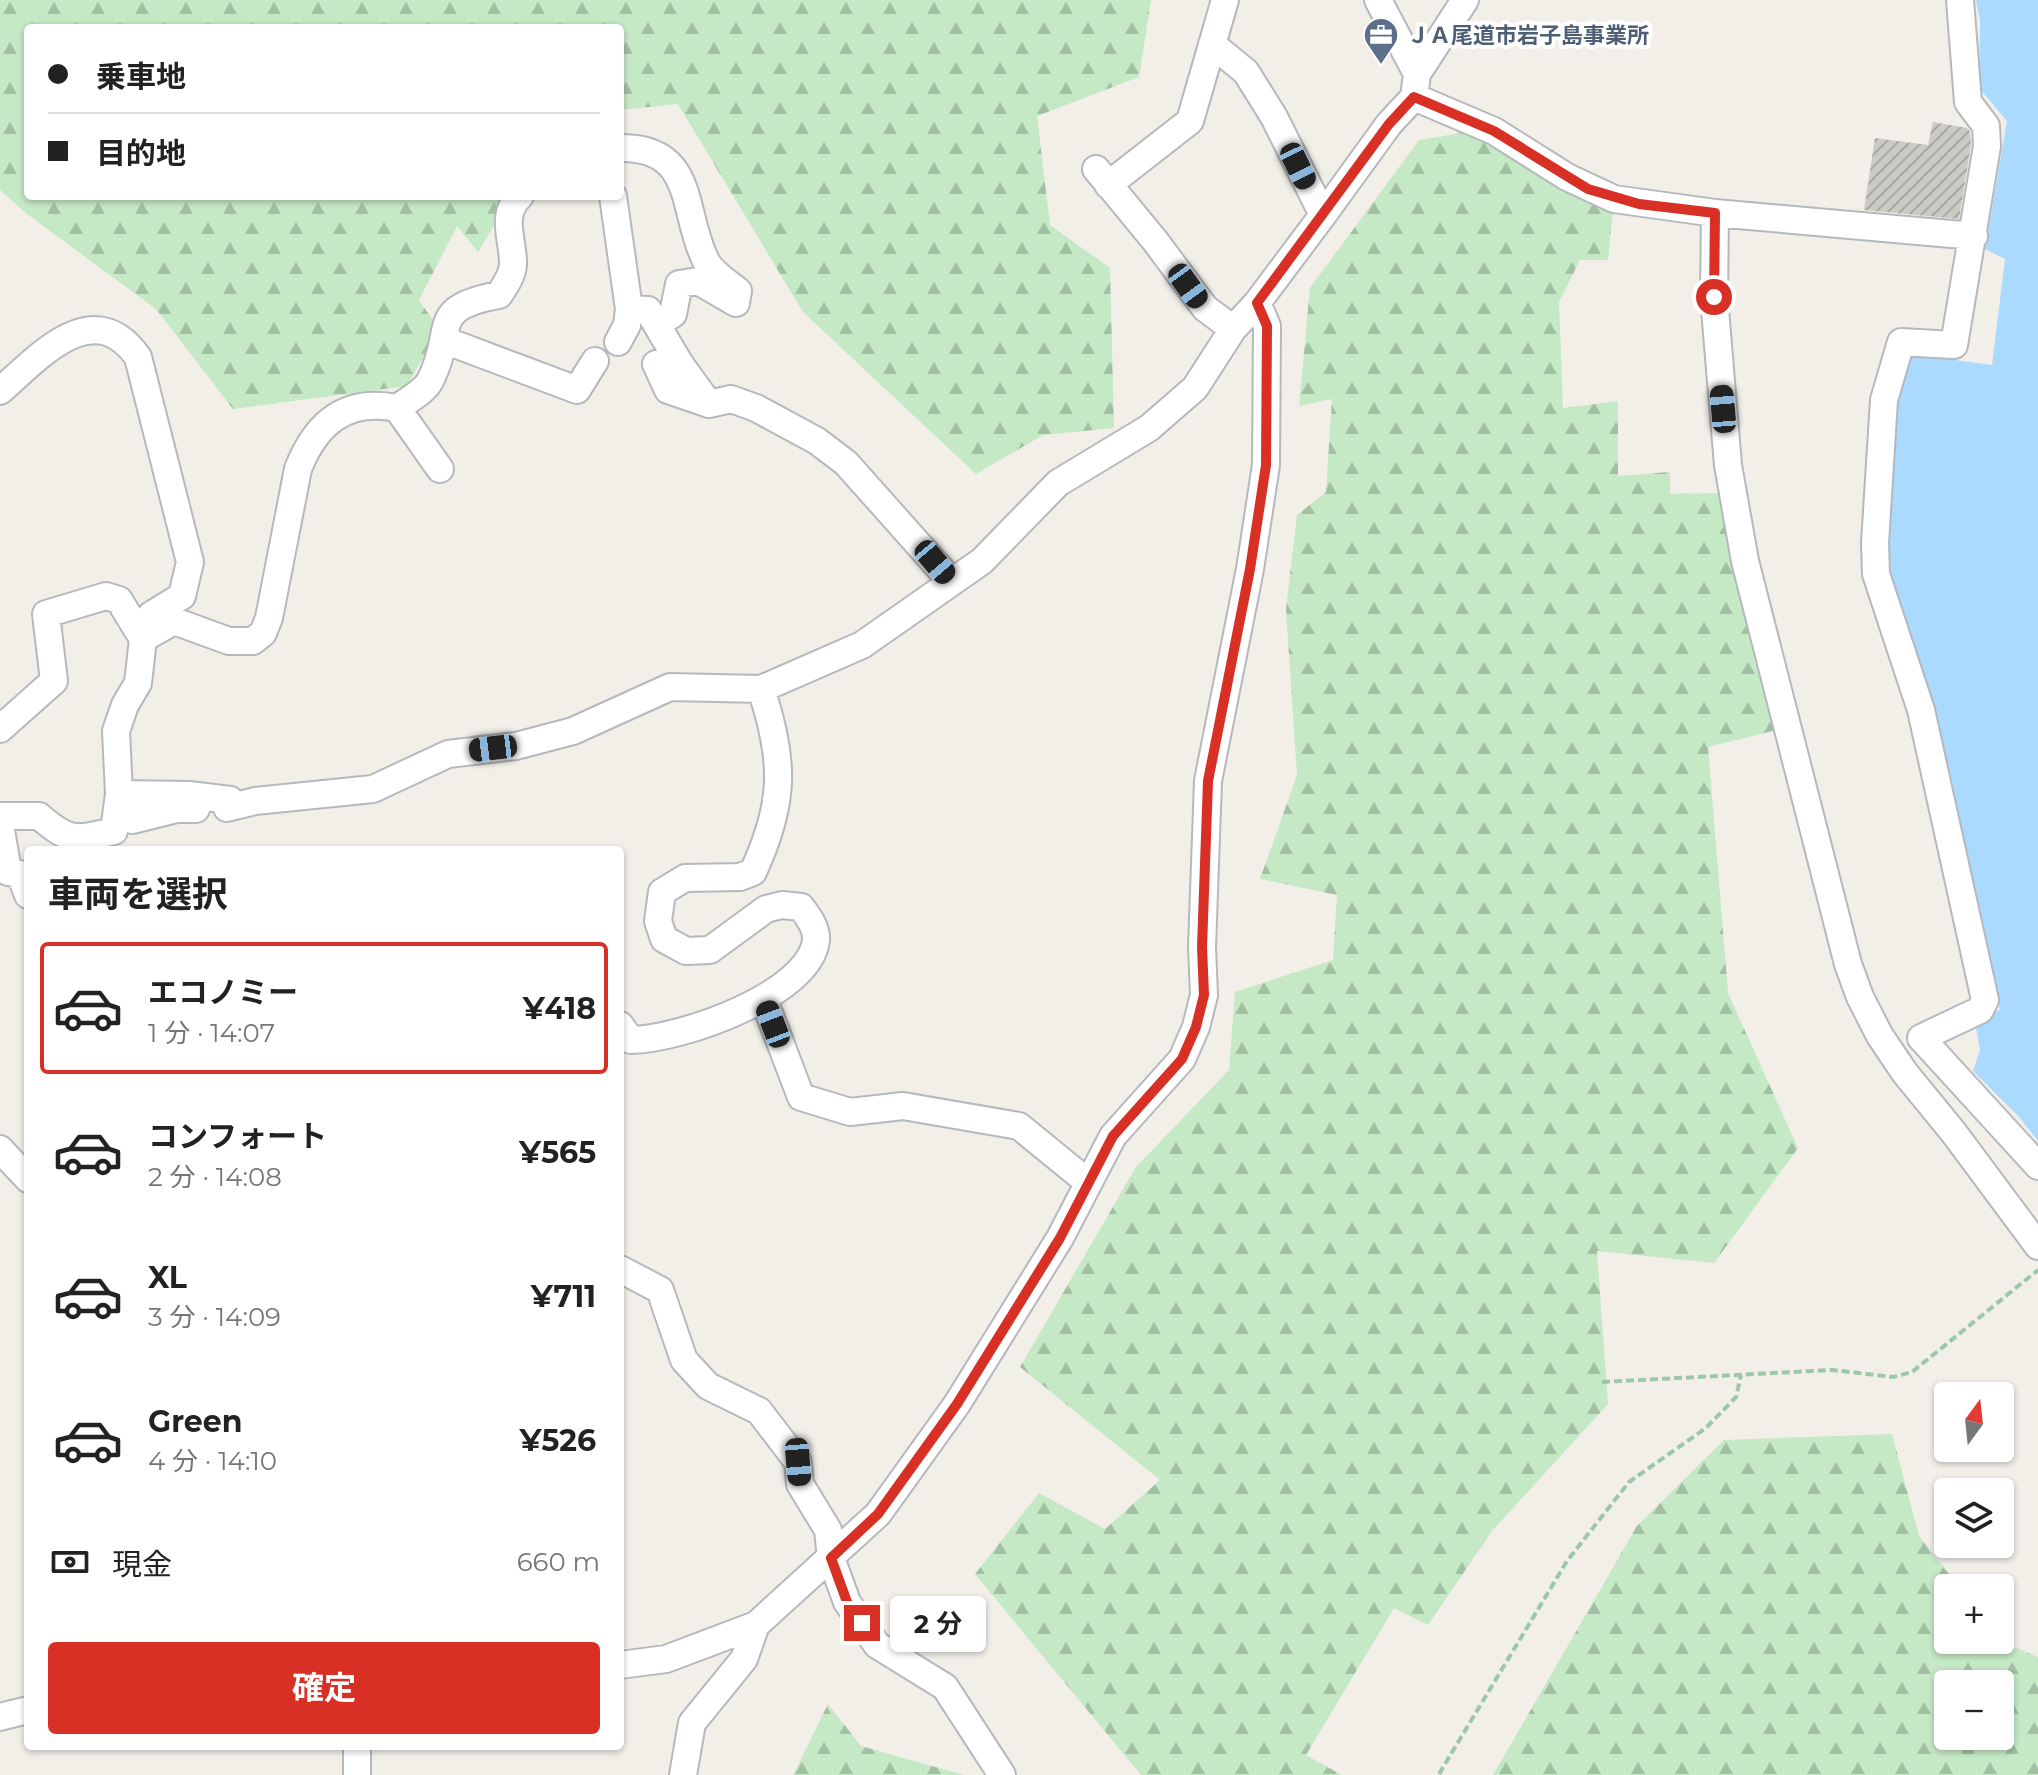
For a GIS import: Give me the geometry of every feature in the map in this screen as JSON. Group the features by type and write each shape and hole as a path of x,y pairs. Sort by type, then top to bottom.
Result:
{"street":[{"path":"1225,0 1190,121 1102,177 1205,308 1233,329"},
{"path":"1378,0 1415,85 1588,189 1639,204 1974,236"},
{"path":"133,820 177,809 227,808 255,801 373,789 448,754 516,746 573,731 670,687 761,689 862,645 982,561 1058,483 1149,428 1195,388 1233,329 1257,303 1389,124 1465,0"},
{"path":"1960,0 1968,102 1986,126 1987,136 1974,236 1954,345 1901,342 1888,385 1881,447 1876,574 1921,710 1985,1000 1980,1010 1921,1038 2038,1166"},
{"path":"1212,44 1246,72 1274,117 1323,215"},
{"path":"624,148 652,152 673,166 682,182 706,263 738,291 736,303 698,281 679,284 673,314 657,324"},
{"path":"397,408 430,382 444,340 445,325 455,310 470,300 499,295 508,281 513,265 508,223 516,200"},
{"path":"614,200 629,309 627,325 618,342"},
{"path":"1715,213 1714,297 1728,465 1745,561 1848,964 1860,997 1880,1036 2038,1246"},
{"path":"624,1664 666,1659 756,1625 878,1514 957,1404 1060,1238 1113,1136 1182,1059 1196,1027 1204,995 1202,947 1208,781 1250,569 1266,465 1267,326 1257,303"},
{"path":"629,309 648,310 680,364 709,404"},
{"path":"0,391 62,338 83,330 108,331 128,342 138,357 190,562 182,596 151,615 143,639 138,683 125,705 116,731 119,794 114,831 105,842 60,834 39,816 0,816"},
{"path":"444,340 577,390 595,361"},
{"path":"656,364 668,390 709,404 731,399 756,408 817,441 846,463 952,582"},
{"path":"143,639 174,621 229,641 253,641 263,633 269,618 298,469 306,448 333,417 377,404 397,408 440,469"},
{"path":"0,729 54,681 46,614 106,596 119,600 143,639"},
{"path":"624,1030 631,1040 647,1040 736,1013 764,1000 808,961 816,938 810,919 801,907 782,905 766,909 710,950 686,951 664,939 658,921 662,892 685,878 740,877 753,872 768,839 779,789 775,730 761,689"},
{"path":"119,794 189,795 230,800 227,808"},
{"path":"0,824 8,872 20,874 24,884"},
{"path":"764,1000 801,1097 850,1112 903,1106 1019,1126 1079,1175 1091,1178"},
{"path":"0,1149 24,1175"},
{"path":"624,1271 660,1290 684,1360 708,1386 759,1411 798,1462 800,1484 828,1530 831,1558 847,1602 877,1645 945,1687 1002,1775"},
{"path":"683,1775 692,1723 744,1659 756,1625"},
{"path":"0,1717 24,1711"},
{"path":"357,1750 357,1775"}],"path":[{"path":"1602,1382 1832,1370 1893,1377 1912,1372 2038,1270"},
{"path":"1439,1774 1567,1561 1629,1482 1706,1428 1736,1397 1741,1375"}],"green space":[{"path":"0,0 1151,0 1139,77 1037,116 1050,225 1110,268 1114,428 1043,435 976,474 803,312 678,104 624,110 624,24 24,24 24,200 510,200 478,252 457,226 419,300 439,329 407,386 233,409 156,309 27,214 0,190"},
{"path":"1479,130 1614,201 1608,260 1580,260 1559,302 1563,408 1618,401 1618,476 1670,472 1670,494 1725,493 1781,729 1708,747 1728,993 1798,1148 1714,1263 1597,1251 1608,1404 1492,1531 1428,1625 1394,1608 1306,1755 1342,1775 1141,1775 975,1574 1039,1493 1105,1529 1160,1480 1020,1367 1136,1167 1229,1070 1235,992 1333,960 1337,895 1260,879 1297,775 1286,609 1297,515 1326,492 1332,399 1299,406 1310,288 1419,140"},
{"path":"1892,1434 1919,1536 1949,1574 1934,1574 1934,1654 2014,1654 2014,1647 2038,1657 2038,1775 1493,1775 1637,1526 1724,1440"},
{"path":"828,1704 861,1746 964,1775 793,1775"}],"water":[{"path":"1976,0 2038,0 2038,1141 2020,1118 1973,1071 1980,1050 1975,1022 2000,1010 1974,883 1931,712 1884,562 1894,417 1911,354 1992,365 2005,259 1985,249 2007,121 1979,88 1980,21"}],"building":[{"path":"1933,122 1967,128 1970,132 1971,145 1959,219 1864,210 1875,138 1928,145"}],"place":[{"name":"ＪＡ尾道市岩子島事業所","path":"1381,66"}],"route":[{"path":"862,1623 847,1602 831,1558 878,1514 957,1404 1060,1238 1113,1136 1182,1059 1196,1027 1204,995 1202,947 1208,781 1250,569 1266,465 1267,326 1257,303 1389,124 1414,97 1494,131 1588,189 1639,204 1715,213 1712,261 1714,297"}]}
